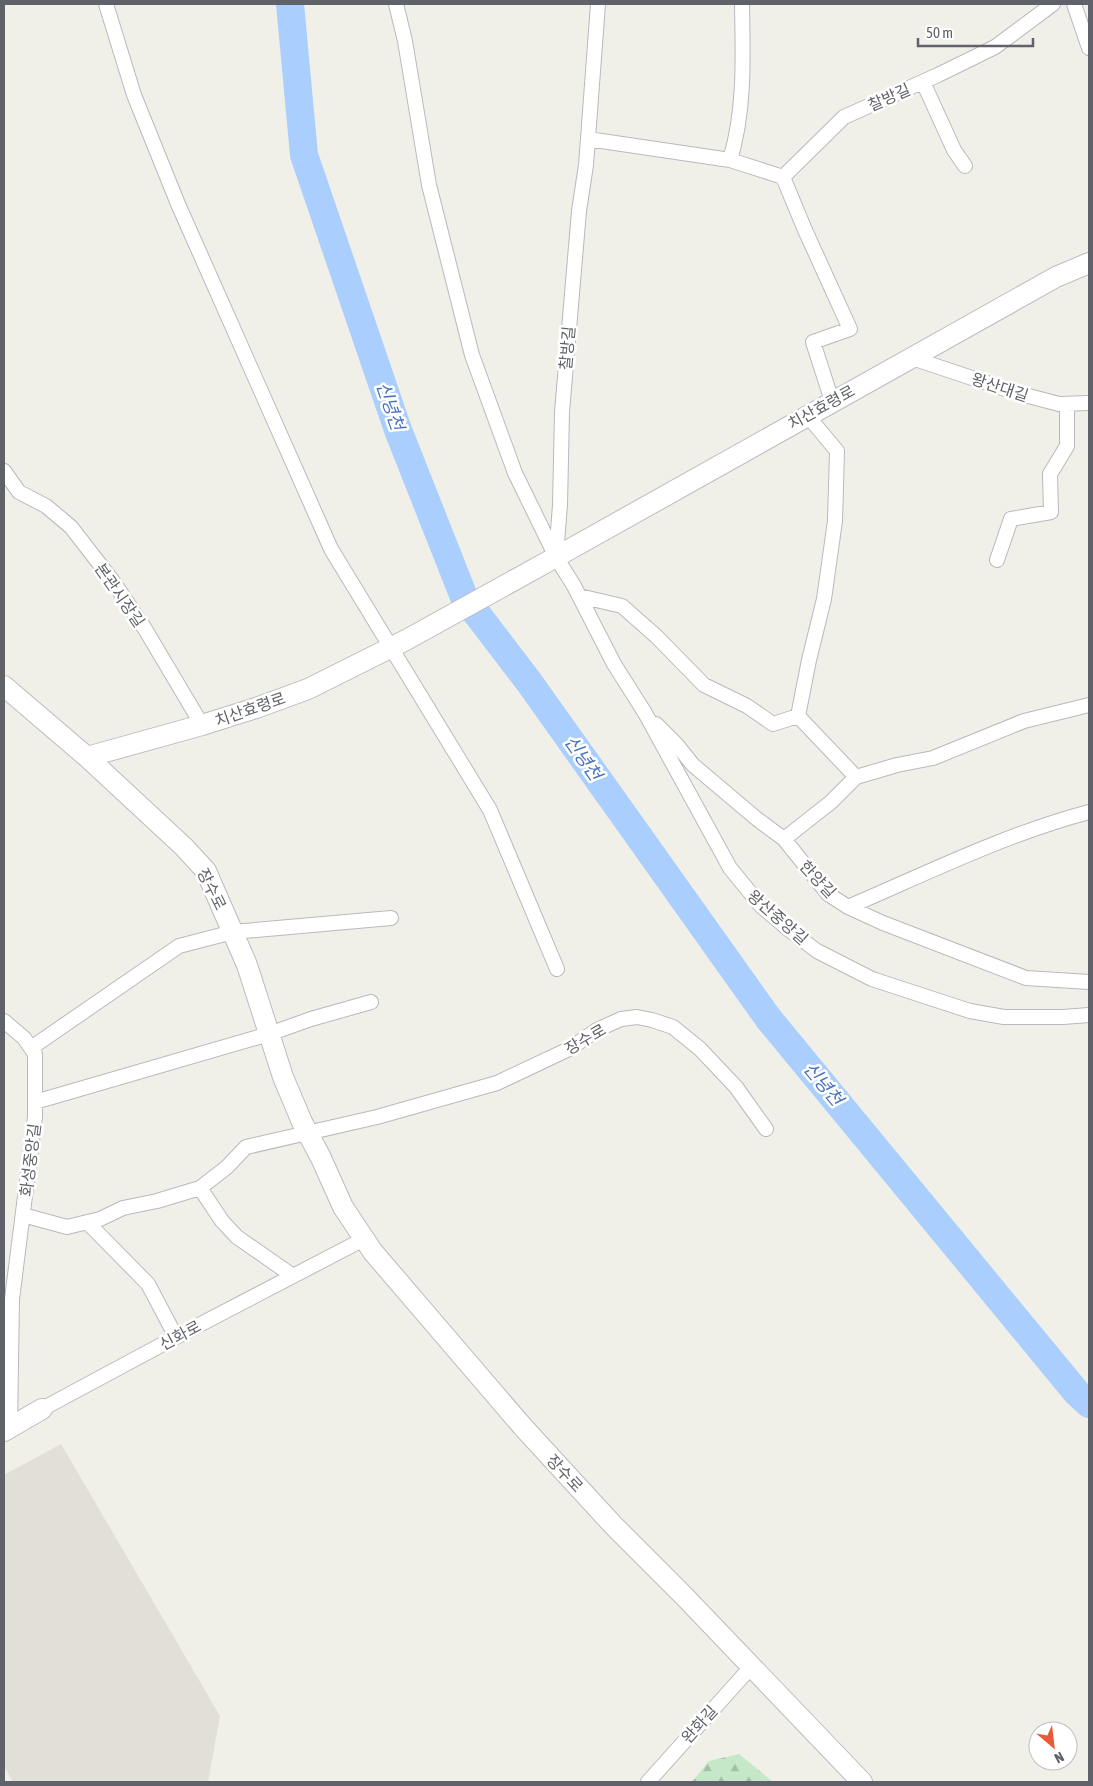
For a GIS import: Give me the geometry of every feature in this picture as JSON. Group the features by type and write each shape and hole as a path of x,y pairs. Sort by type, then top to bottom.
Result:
{"street":[{"path":"106,4 134,95 178,204 332,549 399,643 490,810 558,970"},
{"name":"왕산중앙길","path":"396,4 405,41 429,185 472,355 516,473 556,557 614,664 645,713 730,868 761,906 817,950 872,979 970,1011 1004,1018 1089,1015"},
{"name":"찰방길","path":"556,557 560,505 562,412 579,211 588,139 598,4"},
{"name":"찰방길","path":"783,176 844,116 923,82 995,47 1053,4"},
{"path":"1074,4 1089,48"},
{"path":"730,160 737,136 740,106 742,6"},
{"path":"923,82 954,150 965,166"},
{"path":"588,139 730,160 783,176 805,230 850,329 814,342 832,401"},
{"name":"치산효령로","path":"87,757 202,725 308,689 399,643 556,557 1056,277 1089,263"},
{"name":"왕산대길","path":"912,358 1017,393 1059,404 1089,403"},
{"path":"996,560 1011,519 1051,512 1050,474 1067,446 1067,404"},
{"path":"798,716 824,599 835,521 837,451 807,416"},
{"name":"본관시장길","path":"4,471 10,490 19,492 46,506 71,527 112,580 145,629 202,725"},
{"path":"578,596 622,606 704,685 747,706 773,724 798,716"},
{"name":"장수로","path":"4,686 87,757 206,871 247,965 283,1077 343,1207 374,1252 523,1428 613,1525 683,1595 862,1782"},
{"path":"784,839 831,802 856,777 897,765 933,758 1024,721 1089,705"},
{"name":"한양길","path":"645,713 693,764 757,819 784,839 828,894 848,907 960,858 1028,832 1089,812"},
{"path":"798,716 856,777"},
{"path":"848,907 884,924 1026,978 1089,982"},
{"path":"4,1021 24,1038 31,1048 179,946 233,932 391,918"},
{"path":"35,1102 372,1002"},
{"name":"장수로","path":"23,1214 67,1227 100,1219 123,1208 200,1188 227,1167 246,1147 385,1115 497,1083 569,1049 597,1030 621,1019 637,1017 673,1027 700,1049 736,1087 766,1129"},
{"name":"화성중앙길","path":"7,1429 8,1311 12,1299 35,1117 35,1054 31,1048"},
{"path":"200,1188 222,1220 237,1237 293,1276"},
{"path":"87,1222 148,1284 176,1337"},
{"name":"신화로","path":"42,1409 364,1239"},
{"path":"7,1429 42,1409"},
{"name":"완화길","path":"648,1782 751,1667"}],"shaded area":[{"path":"61,1444 220,1716 208,1782 13,1782 4,1766 4,1475"}],"green space":[{"path":"739,1754 773,1782 692,1782 709,1761"}],"waterway":[{"name":"신녕천","path":"290,4 304,155 398,430 464,597 529,682 768,1018 1077,1393 1089,1404"}]}
